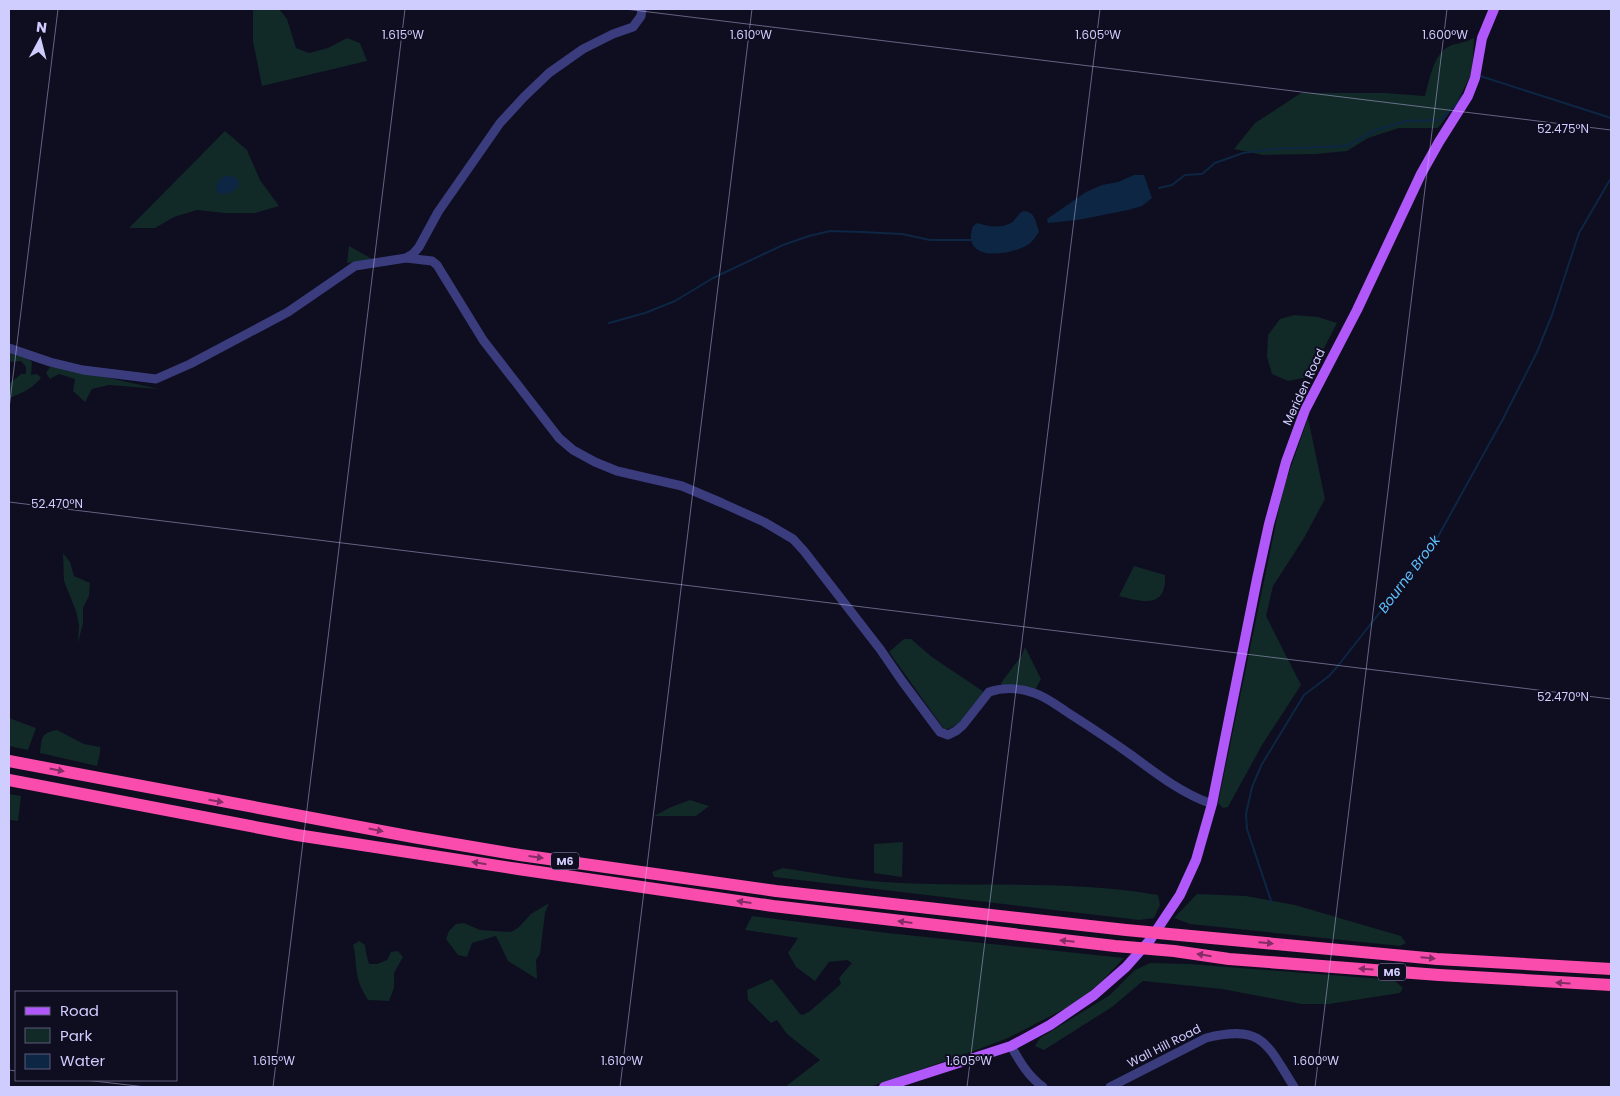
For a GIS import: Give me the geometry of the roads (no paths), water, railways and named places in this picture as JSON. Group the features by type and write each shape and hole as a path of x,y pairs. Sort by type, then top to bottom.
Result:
{"highway":[{"name":"M6","path":"9,761 201,798 520,855 776,891 1126,930 1437,959 1611,970"},
{"name":"M6","path":"9,780 297,835 518,870 773,906 1115,946 1174,951 1229,959 1611,986"}],"main road":[{"name":"Meriden Road","path":"884,1087 1011,1046 1050,1025 1094,995 1126,967 1150,940 1180,895 1196,860 1212,804 1257,579 1269,524 1286,462 1305,410 1357,310 1421,174 1468,96 1476,74 1482,38 1494,9"}],"street":[{"path":"406,258 419,247 438,212 500,123 524,97 549,72 583,49 613,34 633,27 641,16 642,9"},
{"path":"419,247 437,265 483,340 560,438 572,450 617,471 682,486 764,522 793,538 874,641 940,732 948,735 956,731 989,692 997,689 1014,689 1033,693 1047,699 1099,732 1195,798 1212,804"},
{"path":"9,348 50,362 83,370 156,379 190,364 288,312 355,266 406,258 432,261"},
{"name":"Wall Hill Road","path":"1110,1087 1206,1038 1222,1034 1241,1033 1258,1038 1269,1047 1294,1087"},
{"path":"1011,1046 1032,1080 1043,1087"}],"water":[{"path":"1134,175 1144,175 1152,198 1142,206 1078,220 1048,223 1047,219 1086,192"},
{"path":"225,176 234,177 239,181 237,188 230,193 219,194 216,190 217,185"},
{"path":"1023,211 1033,215 1039,232 1029,244 1000,253 980,251 974,246 971,238 973,226 977,223 994,226 1007,225"}],"waterway":[{"path":"1480,76 1611,118"},
{"path":"1159,188 1172,185 1185,175 1202,174 1215,163 1243,153 1274,149 1347,146 1376,130 1407,121 1440,120 1463,95"},
{"name":"Bourne Brook","path":"1272,904 1247,829 1246,814 1252,787 1262,764 1304,695 1329,676 1337,667 1435,542 1503,419 1537,352 1552,315 1579,233 1611,178"},
{"path":"609,323 645,313 675,301 713,278 783,245 830,231 902,234 930,240 971,240"}]}
